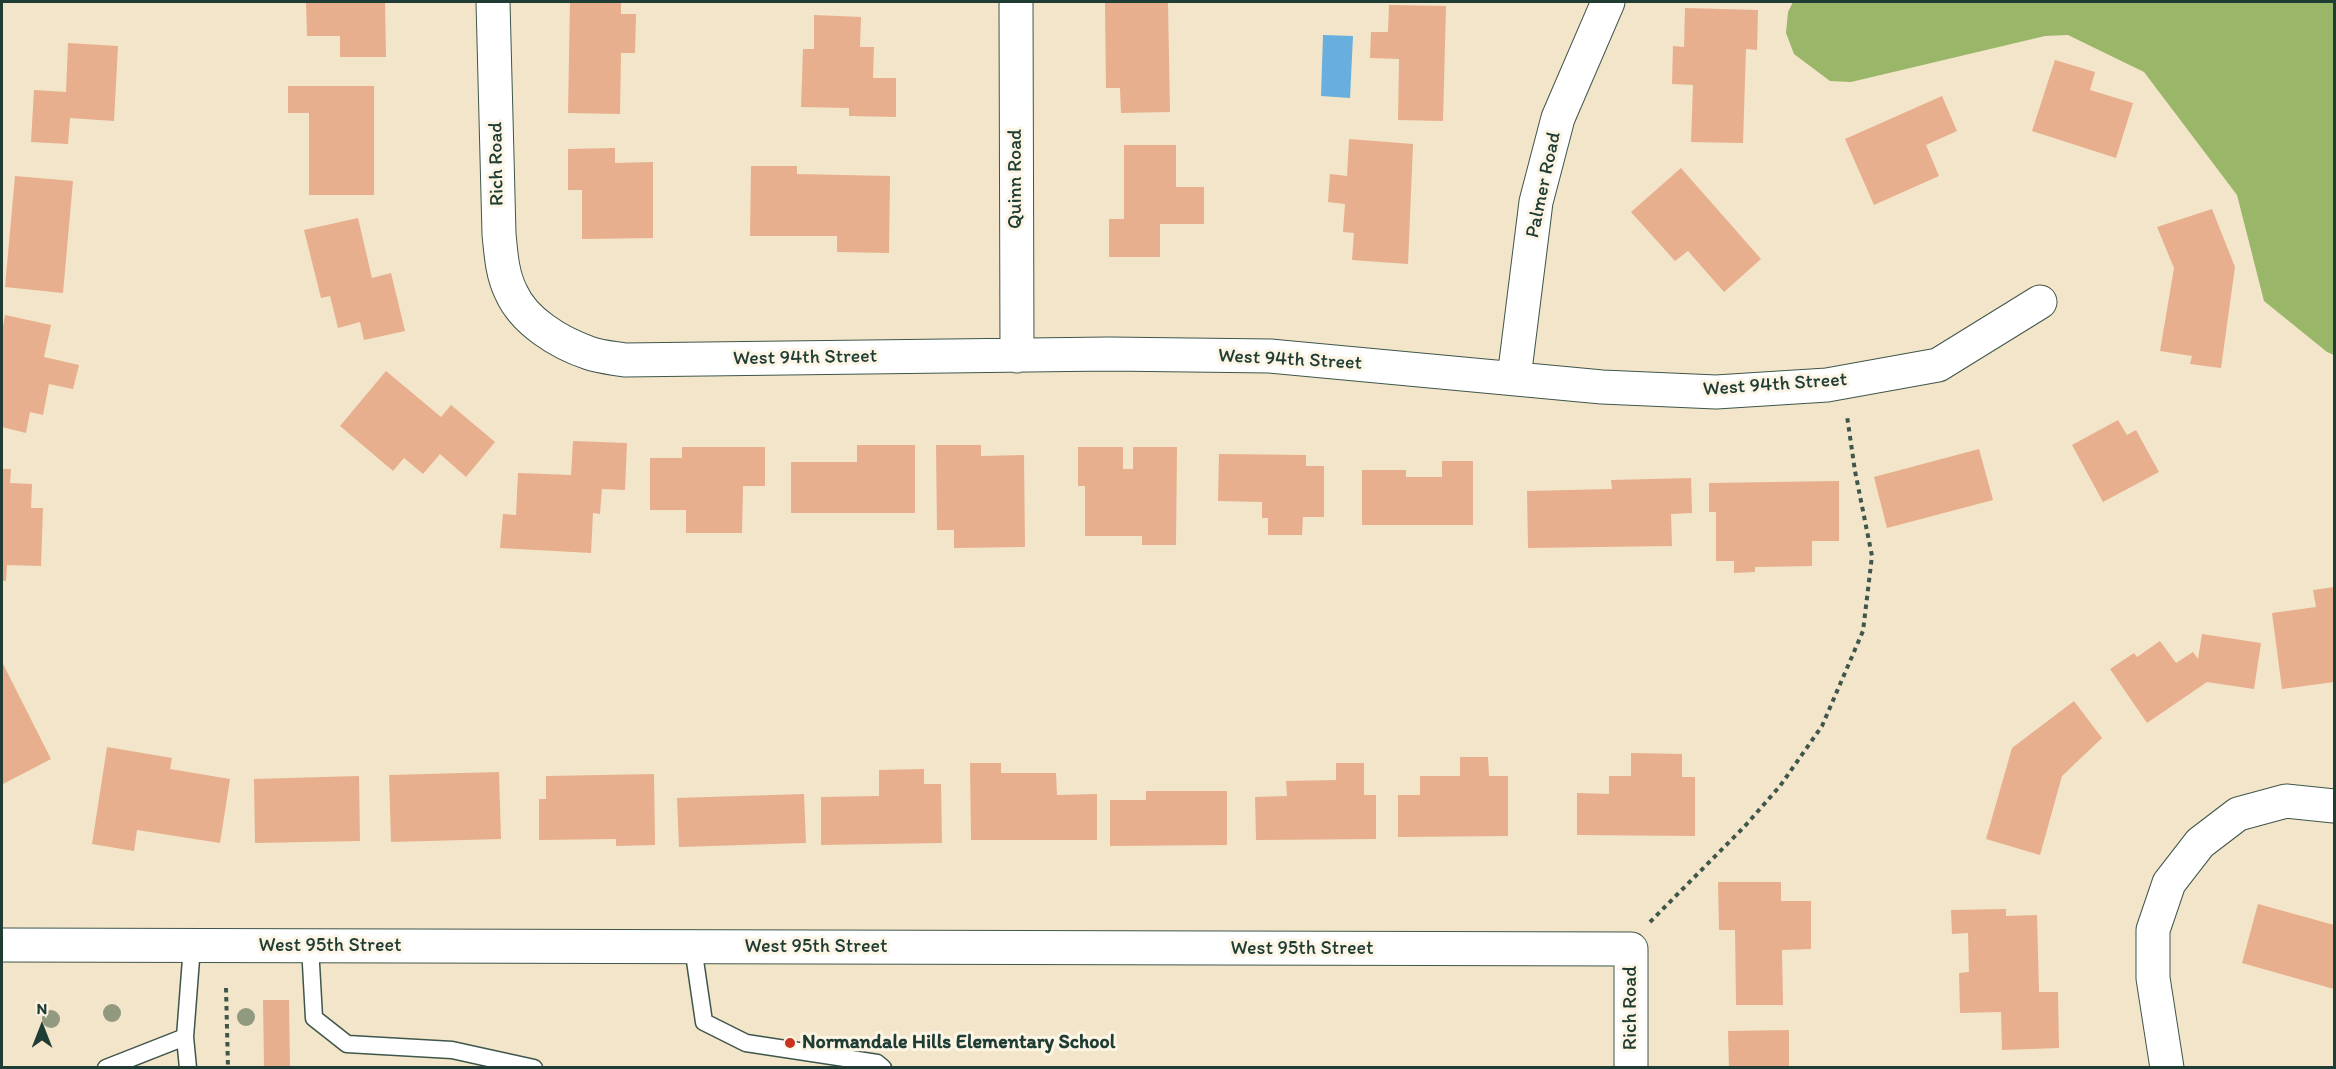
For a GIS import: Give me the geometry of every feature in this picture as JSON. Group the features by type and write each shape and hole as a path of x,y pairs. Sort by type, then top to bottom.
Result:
{"street":[{"name":"Rich Road","path":"493,2 499,234 502,265 511,294 530,318"},
{"name":"Quinn Road","path":"1016,2 1017,356"},
{"name":"Palmer Road","path":"1514,378 1536,202 1558,118 1608,2"},
{"name":"West 94th Street","path":"530,318 559,340 590,354 625,360 1109,354 1270,356 1602,387 1716,392 1843,382 1938,365 2040,302"},
{"path":"2167,1068 2153,978 2153,930 2169,883 2200,843 2238,814 2286,801 2334,806"},
{"name":"West 95th Street","path":"2,945 1627,949"},
{"name":"Rich Road","path":"1627,949 1631,1068"}],"lane":[{"path":"188,1068 185,1037 192,946"},
{"path":"310,946 314,1018 347,1044 452,1050 534,1068"},
{"path":"693,947 704,1022 746,1042 877,1063 883,1068"},
{"path":"106,1068 185,1037"}],"path":[{"path":"1627,949 1745,826 1780,786 1822,726 1863,631 1872,556 1855,471 1843,382"},
{"path":"226,988 228,1068"}],"green space":[{"path":"1793,2 2334,2 2334,355 2327,352 2264,301 2237,195 2144,72 2068,35 2045,36 1851,82 1830,81 1794,54 1786,33 1788,12"}],"water":[{"path":"1323,35 1353,36 1350,98 1321,96"}],"building":[{"path":"306,2 385,2 386,57 340,57 340,36 307,36"},
{"path":"570,2 621,2 621,14 636,14 635,53 621,53 620,114 568,113"},
{"path":"1105,2 1168,2 1170,112 1121,113 1120,88 1106,88"},
{"path":"1389,5 1446,6 1443,121 1398,120 1399,59 1370,58 1371,32 1388,32"},
{"path":"1685,8 1758,10 1757,50 1746,49 1743,143 1691,142 1693,85 1672,84 1673,46 1684,47"},
{"path":"814,15 861,17 860,47 874,47 873,78 896,78 896,117 849,116 849,108 801,107 803,49 814,49"},
{"path":"68,43 118,46 114,121 70,118 68,144 31,142 34,90 66,92"},
{"path":"2055,60 2095,72 2090,90 2133,103 2116,158 2032,131"},
{"path":"288,86 374,86 374,195 309,195 309,113 288,113"},
{"path":"1942,96 1957,131 1926,145 1939,176 1874,205 1845,139"},
{"path":"1349,139 1413,144 1408,264 1352,260 1354,233 1343,232 1345,204 1328,202 1330,174 1347,176"},
{"path":"1124,145 1176,145 1176,187 1204,187 1204,224 1160,224 1160,257 1109,257 1109,219 1124,219"},
{"path":"615,148 615,163 653,162 653,238 582,239 582,190 568,190 568,149"},
{"path":"751,166 797,166 797,174 890,176 889,253 837,252 837,236 750,236"},
{"path":"1681,168 1761,259 1724,292 1688,251 1675,261 1631,212"},
{"path":"15,176 73,181 63,293 5,287"},
{"path":"2212,209 2235,267 2221,368 2190,364 2192,356 2160,351 2174,268 2157,227"},
{"path":"358,218 372,278 391,273 405,331 364,340 360,322 338,328 330,296 321,298 304,230"},
{"path":"5,315 51,325 44,357 79,365 73,389 49,384 43,415 30,412 26,433 2,427 2,333"},
{"path":"386,371 441,417 451,405 495,442 466,477 440,454 423,474 404,458 393,471 340,426"},
{"path":"2118,420 2127,435 2136,430 2159,472 2103,502 2072,445"},
{"path":"573,441 627,443 625,490 602,489 600,514 593,513 591,553 500,548 503,514 516,515 518,473 571,475"},
{"path":"857,445 915,445 915,513 791,513 791,462 857,462"},
{"path":"936,445 981,445 981,456 1024,455 1025,547 954,548 954,530 937,530"},
{"path":"682,447 765,447 765,486 743,486 742,533 686,533 686,510 650,510 650,458 682,458"},
{"path":"1078,447 1123,447 1123,469 1133,469 1133,447 1177,447 1176,545 1142,545 1142,536 1085,536 1085,486 1078,486"},
{"path":"1979,449 1993,500 1887,528 1874,477"},
{"path":"1219,454 1306,455 1306,466 1324,466 1324,517 1303,517 1302,535 1268,535 1268,518 1262,518 1262,502 1218,501"},
{"path":"1442,461 1473,461 1473,525 1362,525 1362,470 1406,470 1406,477 1442,477"},
{"path":"2,469 11,469 10,483 32,484 31,508 43,508 41,566 7,565 6,581 2,581"},
{"path":"1691,478 1692,513 1671,514 1672,546 1528,548 1527,491 1612,489 1611,480"},
{"path":"1839,481 1839,541 1812,541 1812,566 1755,567 1755,572 1734,573 1734,561 1716,561 1716,512 1709,512 1709,483"},
{"path":"2334,587 2334,682 2282,689 2272,613 2316,607 2313,590"},
{"path":"2202,634 2261,643 2254,689 2207,682 2147,723 2110,669 2134,653 2137,657 2160,641 2176,663 2193,652 2198,659"},
{"path":"2,662 51,759 3,784 2,782"},
{"path":"2074,701 2102,738 2062,776 2040,855 1986,839 2012,748"},
{"path":"107,747 172,758 170,769 230,779 220,843 137,830 134,851 92,844"},
{"path":"1631,753 1682,754 1682,777 1695,777 1695,836 1577,835 1577,793 1609,794 1609,776 1631,776"},
{"path":"1460,757 1488,757 1489,776 1508,776 1508,836 1398,837 1398,795 1420,795 1420,776 1460,776"},
{"path":"970,763 1001,763 1001,773 1056,773 1057,795 1097,794 1097,840 971,840"},
{"path":"1336,763 1364,763 1364,795 1376,795 1376,839 1256,840 1255,797 1287,796 1286,781 1336,780"},
{"path":"924,769 924,784 941,784 942,843 821,845 821,797 879,796 879,770"},
{"path":"499,772 501,839 391,842 389,775"},
{"path":"654,774 655,845 616,846 616,839 539,840 539,799 546,799 546,776"},
{"path":"359,776 360,841 255,843 254,779"},
{"path":"1146,791 1227,791 1227,845 1110,846 1110,800 1146,800"},
{"path":"804,794 806,843 679,847 677,798"},
{"path":"1718,882 1781,882 1781,901 1811,901 1811,949 1782,950 1783,1005 1736,1005 1735,930 1719,930"},
{"path":"2258,904 2334,925 2334,989 2242,963"},
{"path":"2006,909 2006,916 2037,915 2039,992 2058,992 2059,1048 2002,1050 2001,1012 1960,1013 1959,973 1969,972 1968,933 1952,934 1951,910"},
{"path":"263,1000 289,1000 290,1068 264,1068"},
{"path":"1789,1030 1789,1068 1729,1068 1728,1031"}],"place":[{"name":"Normandale Hills Elementary School","path":"790,1043"}]}
